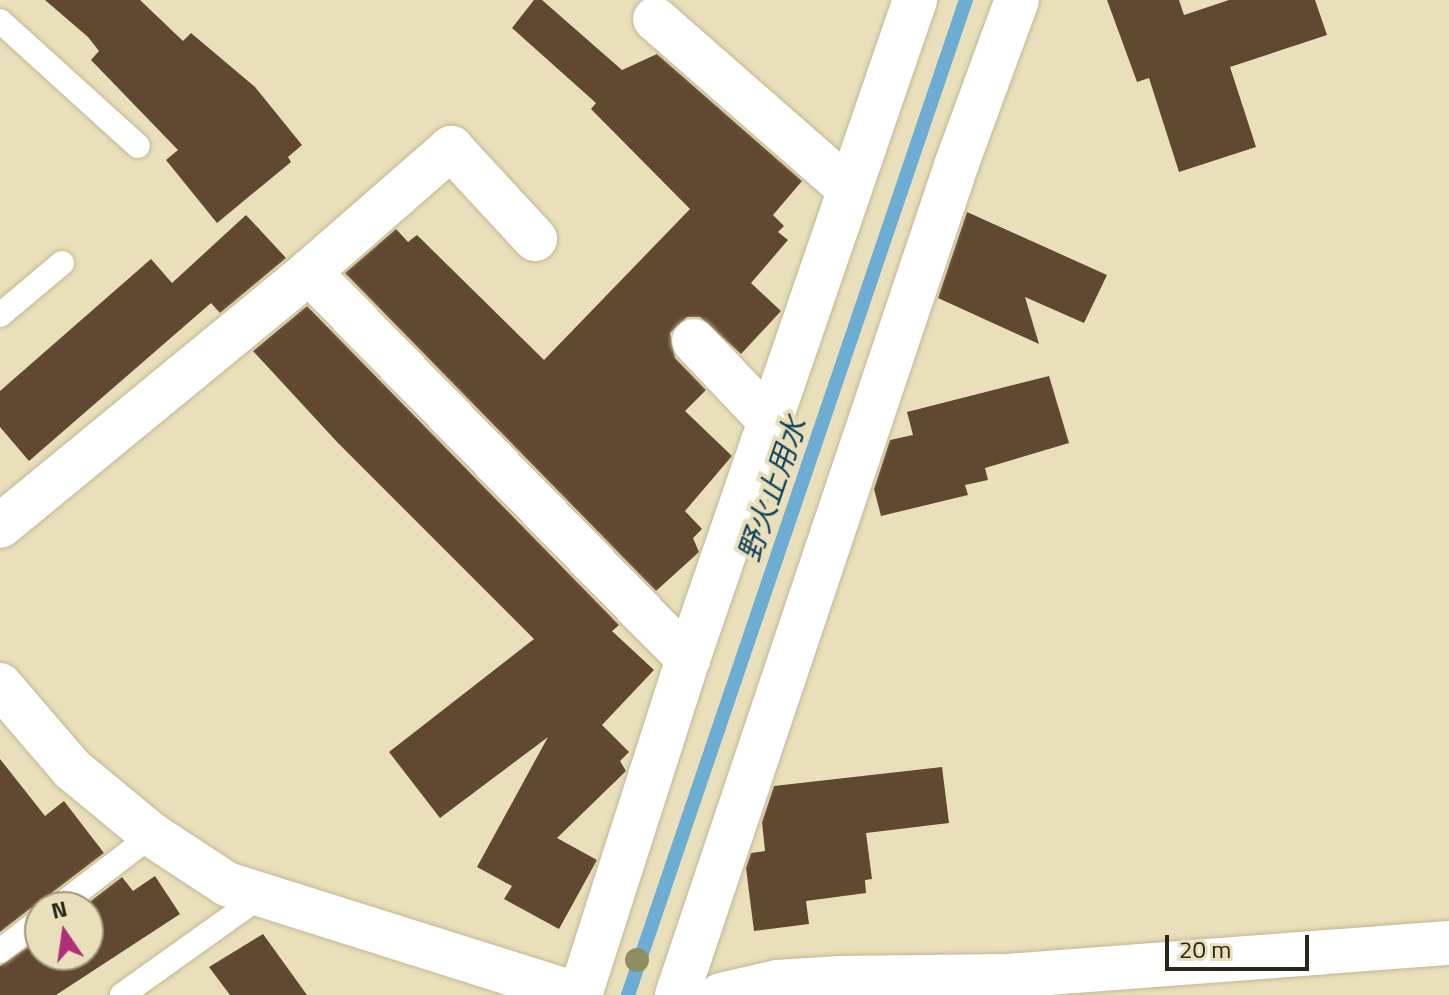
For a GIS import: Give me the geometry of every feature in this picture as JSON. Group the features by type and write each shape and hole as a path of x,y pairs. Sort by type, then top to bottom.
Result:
{"street":[{"path":"0,685 72,769 196,867 258,898 579,995 688,659 915,0"},
{"path":"677,995 957,163 1017,0"},
{"path":"655,19 849,189"},
{"path":"3,518 309,272 451,148 535,239"},
{"path":"309,272 688,659"},
{"path":"694,341 770,421"},
{"path":"721,995 777,982 1008,976 1449,943"}],"lane":[{"path":"0,21 138,146"},
{"path":"0,315 62,263"},
{"path":"79,891 152,835"},
{"path":"122,995 258,898"},
{"path":"0,951 24,932"}],"building":[{"path":"45,0 140,0 183,41 191,33 255,87 302,145 288,157 291,162 217,223 166,160 178,150 91,60 99,51 88,37"},
{"path":"534,0 542,0 622,70 657,54 802,181 773,215 784,226 778,232 788,240 751,283 781,311 741,354 700,317 687,317 670,333 675,358 706,390 685,411 732,456 685,511 702,529 693,538 699,552 656,591 345,273 396,229 408,242 417,235 544,360 690,209 591,109 596,103 512,28"},
{"path":"1107,0 1179,0 1184,15 1229,0 1315,0 1327,35 1230,67 1256,147 1179,172 1149,78 1137,82"},
{"path":"967,212 1107,275 1084,323 1025,297 1039,344 938,298"},
{"path":"246,215 286,258 220,313 211,303 29,461 0,427 0,391 151,259 172,283"},
{"path":"307,306 619,625 612,631 654,670 602,725 629,752 620,761 626,771 557,838 597,860 559,929 504,899 512,886 477,867 548,737 440,818 389,752 534,639 338,443 253,351"},
{"path":"1049,376 1069,443 985,468 988,480 965,485 968,495 881,516 874,489 890,440 913,435 907,412"},
{"path":"0,759 45,816 64,801 104,853 54,891 24,891 24,913 0,932"},
{"path":"942,767 949,823 866,833 872,879 865,880 866,893 806,901 809,924 754,931 746,868 751,853 765,851 762,822 774,786"},
{"path":"155,876 180,914 104,964 104,891 122,877 133,891"},
{"path":"263,934 307,995 230,995 209,967"},
{"path":"24,950 24,971 93,971 56,995 0,995 0,966"}],"waterway":[{"name":"野火止用水","path":"628,995 966,0"}]}
